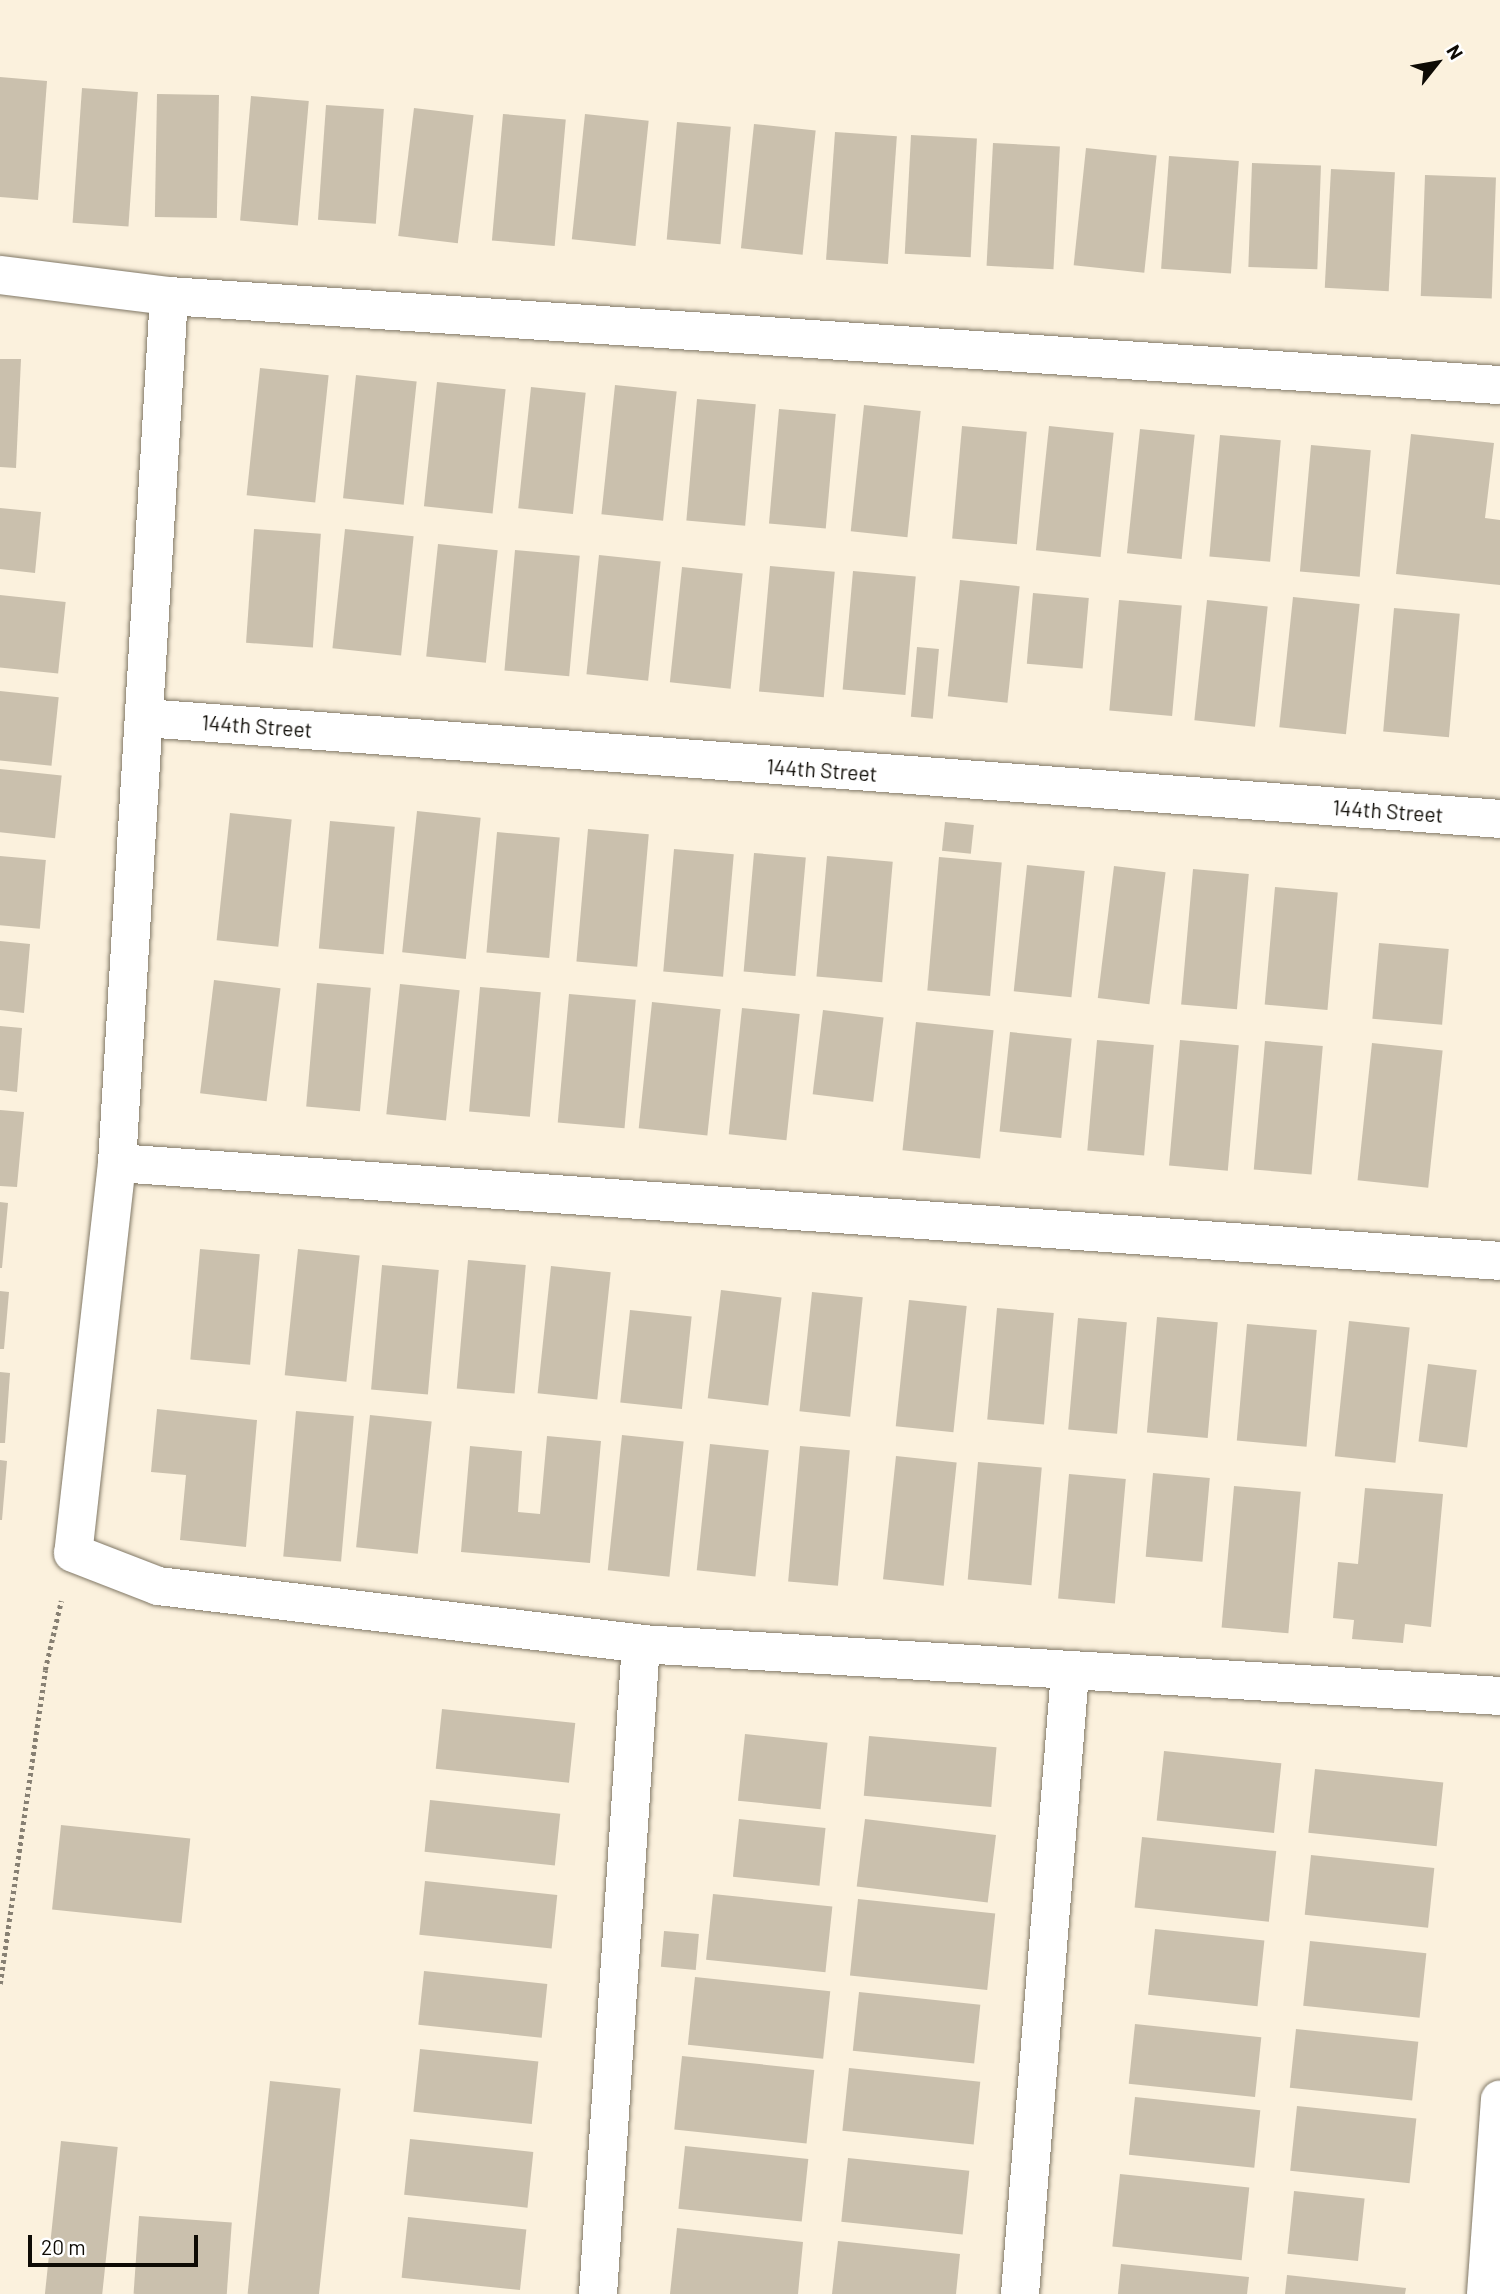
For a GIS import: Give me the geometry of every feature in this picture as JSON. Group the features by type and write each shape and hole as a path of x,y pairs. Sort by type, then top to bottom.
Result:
{"street":[{"path":"0,275 169,296 1500,386"},
{"path":"169,296 117,1163 72,1553 158,1586 642,1644 1070,1673 1500,1696"},
{"name":"144th Street","path":"145,718 1500,819"},
{"path":"117,1163 1500,1261"},
{"path":"598,2294 642,1644"},
{"path":"1020,2294 1070,1673"},
{"path":"1486,2294 1498,2176 1500,2100"}],"path":[{"path":"0,1984 45,1670 72,1553"}],"building":[{"path":"0,77 47,81 38,200 0,197"},
{"path":"82,88 138,92 128,227 73,223"},
{"path":"157,94 219,95 217,218 155,217"},
{"path":"251,96 309,101 298,226 240,221"},
{"path":"326,105 384,109 376,224 318,220"},
{"path":"414,108 474,115 458,243 398,236"},
{"path":"503,114 566,119 555,246 492,241"},
{"path":"585,114 649,121 635,246 572,239"},
{"path":"677,122 731,127 721,244 667,240"},
{"path":"754,124 816,130 803,255 741,248"},
{"path":"835,132 897,136 888,264 826,260"},
{"path":"911,135 977,138 971,257 905,254"},
{"path":"993,143 1060,147 1053,269 987,266"},
{"path":"1086,148 1157,155 1144,273 1074,265"},
{"path":"1169,156 1239,161 1231,274 1161,269"},
{"path":"1252,163 1321,165 1317,269 1248,267"},
{"path":"1331,169 1395,172 1389,291 1325,288"},
{"path":"1425,175 1496,177 1492,298 1421,296"},
{"path":"0,359 21,359 16,468 0,467"},
{"path":"260,368 329,375 315,503 247,495"},
{"path":"356,375 417,381 404,505 343,498"},
{"path":"437,382 506,389 493,514 424,506"},
{"path":"615,385 677,391 663,521 601,514"},
{"path":"531,387 586,393 573,514 518,508"},
{"path":"697,399 756,404 745,526 686,521"},
{"path":"864,405 921,411 907,537 851,531"},
{"path":"779,409 836,414 826,529 769,524"},
{"path":"962,426 1027,432 1017,544 952,539"},
{"path":"1049,426 1114,433 1101,557 1036,550"},
{"path":"1140,429 1195,435 1182,559 1127,553"},
{"path":"1411,434 1494,443 1485,518 1500,520 1500,585 1396,574"},
{"path":"1220,435 1281,440 1270,562 1209,557"},
{"path":"1311,445 1371,450 1360,577 1300,572"},
{"path":"0,508 41,512 35,573 0,569"},
{"path":"254,529 321,534 313,647 246,643"},
{"path":"345,529 414,536 401,656 332,648"},
{"path":"438,544 498,550 486,663 426,656"},
{"path":"515,550 580,556 569,676 504,671"},
{"path":"599,555 661,561 648,681 586,674"},
{"path":"770,566 835,572 824,697 759,692"},
{"path":"682,567 743,573 731,689 670,682"},
{"path":"853,571 916,576 905,695 843,690"},
{"path":"960,580 1020,586 1007,703 948,696"},
{"path":"1033,593 1089,598 1083,669 1027,664"},
{"path":"0,595 66,602 58,674 0,667"},
{"path":"1293,597 1360,604 1346,734 1279,727"},
{"path":"1119,600 1182,605 1172,716 1109,711"},
{"path":"1207,600 1268,606 1255,727 1194,720"},
{"path":"1394,608 1460,614 1449,737 1383,732"},
{"path":"917,647 939,649 933,719 911,717"},
{"path":"0,691 59,697 51,766 0,760"},
{"path":"0,769 62,775 55,838 0,832"},
{"path":"417,811 481,818 466,959 402,952"},
{"path":"230,813 292,819 278,947 217,940"},
{"path":"330,821 395,827 384,954 319,949"},
{"path":"945,822 974,825 971,854 942,851"},
{"path":"588,829 649,834 637,967 576,961"},
{"path":"497,832 560,837 549,958 486,953"},
{"path":"674,849 734,854 723,977 663,972"},
{"path":"754,853 806,858 795,976 744,972"},
{"path":"0,856 46,860 40,929 0,925"},
{"path":"827,856 893,862 882,982 816,977"},
{"path":"939,857 1002,862 990,996 927,990"},
{"path":"1027,865 1085,871 1071,997 1014,991"},
{"path":"1114,866 1166,872 1149,1004 1098,998"},
{"path":"1193,869 1249,874 1237,1009 1181,1004"},
{"path":"1275,887 1338,892 1327,1010 1265,1005"},
{"path":"0,941 30,944 24,1013 0,1010"},
{"path":"1379,943 1449,949 1442,1025 1372,1019"},
{"path":"214,980 281,988 267,1101 200,1093"},
{"path":"317,983 371,988 360,1111 306,1107"},
{"path":"400,984 460,990 446,1121 386,1114"},
{"path":"480,987 541,992 530,1117 469,1112"},
{"path":"569,994 636,1000 625,1128 558,1123"},
{"path":"652,1002 721,1009 707,1136 639,1128"},
{"path":"742,1008 800,1014 786,1140 729,1134"},
{"path":"823,1010 884,1017 873,1102 813,1094"},
{"path":"916,1022 994,1030 980,1158 903,1150"},
{"path":"0,1026 22,1028 17,1092 0,1090"},
{"path":"1010,1032 1072,1038 1061,1138 1000,1131"},
{"path":"1097,1040 1154,1045 1144,1156 1087,1151"},
{"path":"1180,1040 1239,1045 1228,1171 1169,1166"},
{"path":"1265,1041 1323,1046 1312,1175 1254,1170"},
{"path":"1372,1043 1443,1050 1428,1188 1358,1180"},
{"path":"0,1110 24,1112 17,1187 0,1186"},
{"path":"0,1202 8,1203 2,1268 0,1268"},
{"path":"200,1249 260,1254 250,1365 190,1360"},
{"path":"298,1249 360,1255 346,1382 285,1375"},
{"path":"468,1260 526,1265 515,1394 457,1389"},
{"path":"382,1265 439,1270 428,1394 371,1390"},
{"path":"551,1266 611,1272 597,1400 538,1393"},
{"path":"721,1290 782,1297 768,1406 708,1398"},
{"path":"0,1291 9,1292 4,1349 0,1349"},
{"path":"812,1292 863,1297 850,1417 799,1411"},
{"path":"909,1300 967,1306 953,1432 896,1426"},
{"path":"997,1308 1054,1313 1044,1425 987,1420"},
{"path":"630,1310 692,1316 682,1409 620,1402"},
{"path":"1157,1317 1218,1322 1208,1438 1147,1433"},
{"path":"1078,1318 1127,1322 1117,1434 1068,1430"},
{"path":"1349,1321 1410,1327 1395,1463 1335,1456"},
{"path":"1247,1324 1317,1330 1307,1447 1237,1441"},
{"path":"1428,1364 1477,1370 1467,1447 1418,1441"},
{"path":"0,1372 10,1373 5,1443 0,1443"},
{"path":"157,1409 257,1420 246,1547 180,1540 186,1475 151,1472"},
{"path":"296,1411 354,1416 341,1561 283,1556"},
{"path":"370,1415 432,1421 418,1554 356,1547"},
{"path":"622,1435 684,1441 669,1577 608,1570"},
{"path":"547,1436 601,1441 590,1563 461,1552 470,1446 522,1451 518,1512 540,1514"},
{"path":"710,1444 769,1450 755,1576 697,1570"},
{"path":"800,1446 850,1450 838,1586 788,1581"},
{"path":"896,1456 957,1462 944,1586 883,1579"},
{"path":"0,1460 7,1461 2,1520 0,1520"},
{"path":"978,1462 1042,1468 1031,1585 968,1580"},
{"path":"1153,1473 1210,1478 1202,1562 1146,1557"},
{"path":"1069,1474 1126,1479 1115,1603 1058,1599"},
{"path":"1234,1486 1301,1492 1288,1633 1222,1627"},
{"path":"1365,1488 1443,1494 1431,1627 1405,1624 1403,1643 1352,1639 1354,1620 1333,1618 1338,1562 1358,1564"},
{"path":"442,1709 575,1723 569,1783 436,1769"},
{"path":"745,1734 828,1743 821,1809 738,1801"},
{"path":"869,1736 997,1747 991,1807 864,1796"},
{"path":"1164,1751 1281,1763 1274,1833 1157,1821"},
{"path":"1315,1769 1443,1782 1437,1846 1308,1833"},
{"path":"430,1800 560,1814 555,1865 425,1852"},
{"path":"739,1819 826,1828 819,1886 733,1877"},
{"path":"865,1819 996,1835 988,1903 857,1886"},
{"path":"61,1825 190,1839 181,1923 52,1910"},
{"path":"1142,1837 1276,1851 1269,1922 1135,1908"},
{"path":"1311,1855 1434,1868 1428,1928 1305,1915"},
{"path":"425,1881 557,1895 552,1949 419,1935"},
{"path":"713,1894 832,1907 825,1972 706,1960"},
{"path":"858,1899 995,1913 987,1990 850,1976"},
{"path":"1155,1929 1264,1940 1257,2006 1148,1995"},
{"path":"664,1931 699,1934 696,1970 661,1967"},
{"path":"1310,1941 1426,1953 1420,2018 1303,2006"},
{"path":"424,1971 547,1984 542,2038 418,2025"},
{"path":"695,1977 830,1991 823,2059 688,2045"},
{"path":"859,1992 980,2005 974,2063 853,2051"},
{"path":"1135,2024 1261,2037 1255,2097 1129,2084"},
{"path":"1296,2029 1418,2042 1412,2101 1290,2088"},
{"path":"420,2049 538,2061 532,2124 413,2112"},
{"path":"682,2056 814,2070 807,2143 674,2130"},
{"path":"849,2068 980,2082 974,2144 842,2131"},
{"path":"270,2081 341,2088 319,2294 248,2294"},
{"path":"1135,2097 1260,2110 1254,2168 1129,2155"},
{"path":"1297,2106 1416,2119 1410,2183 1290,2171"},
{"path":"410,2139 533,2152 527,2208 404,2195"},
{"path":"61,2141 118,2147 102,2294 45,2294"},
{"path":"685,2146 808,2159 802,2222 678,2209"},
{"path":"848,2158 969,2171 963,2234 841,2222"},
{"path":"1120,2174 1249,2188 1242,2260 1112,2247"},
{"path":"1294,2191 1365,2198 1358,2261 1287,2254"},
{"path":"139,2216 232,2222 227,2294 134,2294"},
{"path":"408,2217 526,2229 520,2290 402,2278"},
{"path":"677,2228 803,2242 798,2294 670,2294"},
{"path":"838,2241 960,2254 956,2294 832,2294"},
{"path":"1121,2264 1249,2277 1247,2294 1118,2294"},
{"path":"1287,2275 1406,2288 1405,2294 1285,2294"}]}
